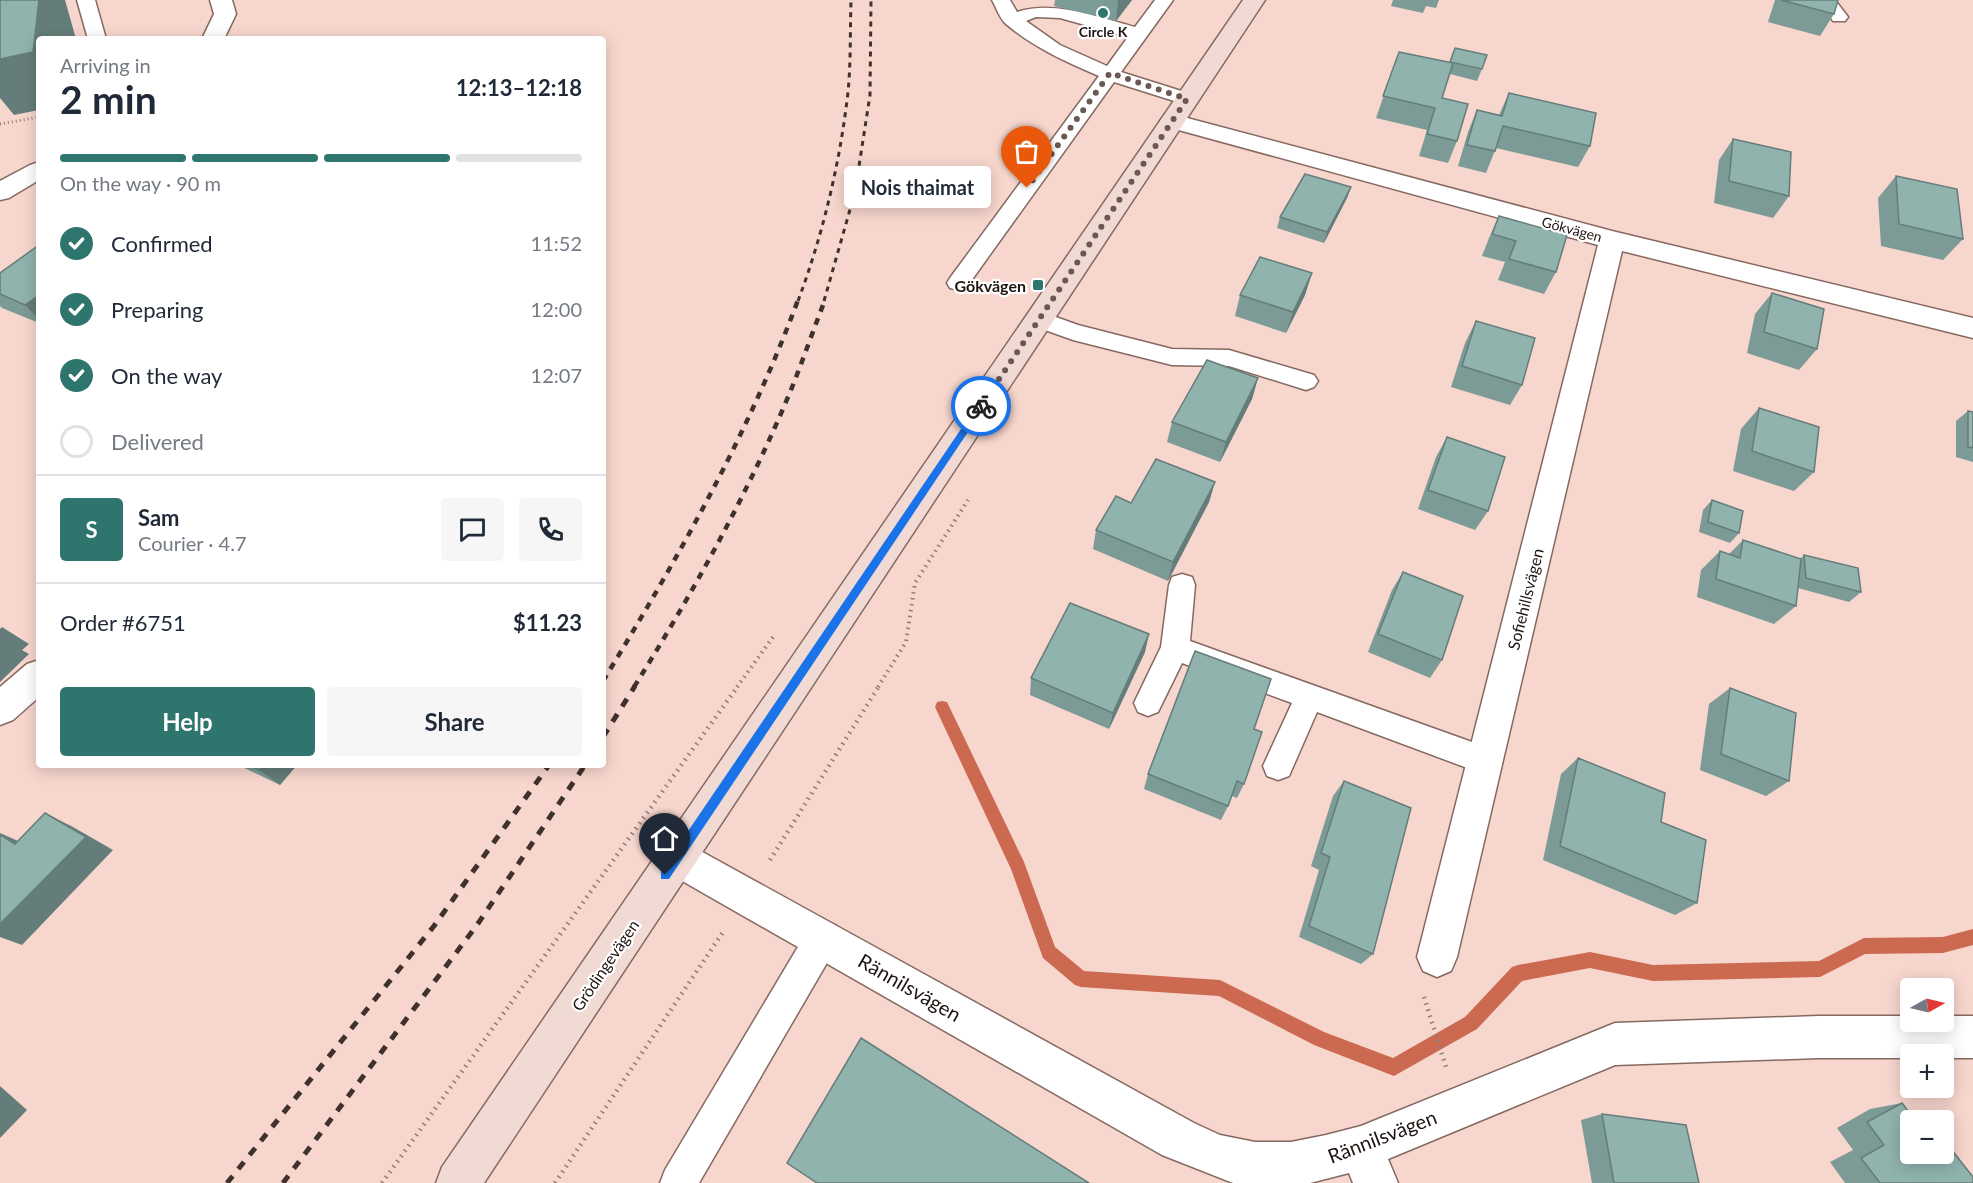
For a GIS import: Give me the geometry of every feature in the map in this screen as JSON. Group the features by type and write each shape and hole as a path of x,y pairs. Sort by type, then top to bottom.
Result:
{"street":[{"path":"214,36 225,14 221,0"},
{"name":"Grödingevägen","path":"458,1183 1254,0"},
{"name":"Gökvägen","path":"1180,110 1612,240 1973,328"},
{"path":"0,192 36,172"},
{"name":"Sofiehillsvägen","path":"1437,957 1612,240"},
{"path":"0,710 36,678"},
{"name":"Rännilsvägen","path":"677,857 823,937 1178,1139 1222,1158 1263,1166 1319,1160 1368,1165 1615,1044 1818,1037 1973,1037"}],"lane":[{"path":"86,0 96,36"},
{"path":"1001,0 1012,20 1057,50 1082,63 1110,73 1180,110"},
{"path":"958,283 1164,0"},
{"path":"1822,0 1832,5 1839,17"},
{"path":"1012,20 1038,6 1139,34"},
{"path":"1039,319 1073,332 1172,357 1229,358 1306,381"},
{"path":"1148,703 1175,648 1182,585"},
{"path":"1175,648 1486,760"},
{"path":"1278,765 1309,697"},
{"path":"678,1183 823,937"}],"path":[{"path":"0,124 36,118"},
{"path":"555,1183 748,896 906,642 915,584 972,493"},
{"path":"1423,994 1447,1068"}],"building":[{"path":"0,0 39,0 33,52 0,59"},
{"path":"1781,0 1838,0 1834,14"},
{"path":"1455,48 1487,55 1482,69 1450,62"},
{"path":"1399,52 1453,63 1442,98 1468,104 1457,141 1427,134 1435,108 1383,96"},
{"path":"1509,93 1596,113 1590,146 1503,126 1495,151 1467,145 1477,110 1502,116"},
{"path":"1733,139 1791,152 1789,196 1729,181"},
{"path":"1305,174 1351,187 1327,232 1280,217"},
{"path":"1896,176 1957,189 1963,239 1899,224"},
{"path":"1499,216 1567,235 1556,272 1509,259 1516,241 1492,234"},
{"path":"36,247 36,297 25,305 0,294 0,273"},
{"path":"1260,257 1312,273 1293,312 1240,295"},
{"path":"1772,293 1824,309 1817,349 1764,332"},
{"path":"1476,321 1535,338 1522,385 1462,366"},
{"path":"1207,360 1258,378 1226,442 1172,422"},
{"path":"1759,408 1819,427 1814,472 1752,451"},
{"path":"1968,411 1973,412 1973,448 1968,447"},
{"path":"1447,437 1505,457 1488,511 1428,490"},
{"path":"1156,459 1215,482 1173,562 1096,530 1116,496 1131,503"},
{"path":"1712,500 1743,511 1739,533 1708,522"},
{"path":"1743,540 1801,559 1796,606 1716,579 1720,551 1740,558"},
{"path":"1804,555 1858,568 1861,592 1806,578"},
{"path":"1403,572 1463,596 1442,660 1378,634"},
{"path":"1070,603 1149,634 1113,713 1031,678"},
{"path":"1195,651 1271,679 1254,729 1262,732 1244,784 1237,781 1228,806 1148,774"},
{"path":"1730,688 1796,713 1789,781 1721,754"},
{"path":"1578,758 1665,793 1661,822 1706,840 1697,903 1560,846"},
{"path":"1344,781 1411,808 1373,954 1309,926 1330,857 1321,853"},
{"path":"45,813 86,837 0,924 0,835 15,844"},
{"path":"861,1038 1089,1183 817,1183 787,1163"},
{"path":"1902,1103 1907,1110 1900,1110 1900,1164 1954,1164 1954,1153 1973,1177 1973,1183 1880,1183 1861,1158 1884,1145 1867,1122"},
{"path":"1602,1114 1686,1125 1699,1183 1614,1183"}],"waterway":[{"path":"942,707 1018,867 1049,952 1081,979 1220,988 1320,1039 1394,1067 1471,1023 1518,973 1590,960 1653,973 1820,969 1864,946 1943,945 1973,937"}],"railway":[{"path":"798,301 823,224 845,119 849,81 851,0"},
{"path":"824,301 855,192 870,95 871,0"},
{"path":"606,676 710,495 757,399 798,300"},
{"path":"634,687 678,614 740,501 793,385 825,300"},
{"path":"606,732 635,686"},
{"path":"227,1183 434,926 547,768"},
{"path":"283,1183 477,925 583,768"}],"way so far":[{"path":"981,406 1187,99 1110,73 1027,188"}],"place":[{"name":"Circle K","path":"1103,13"},
{"name":"Nois thaimat","path":"1027,188"},
{"name":"Gökvägen","path":"1038,285"}],"route":[{"path":"665,875 981,406"}]}
